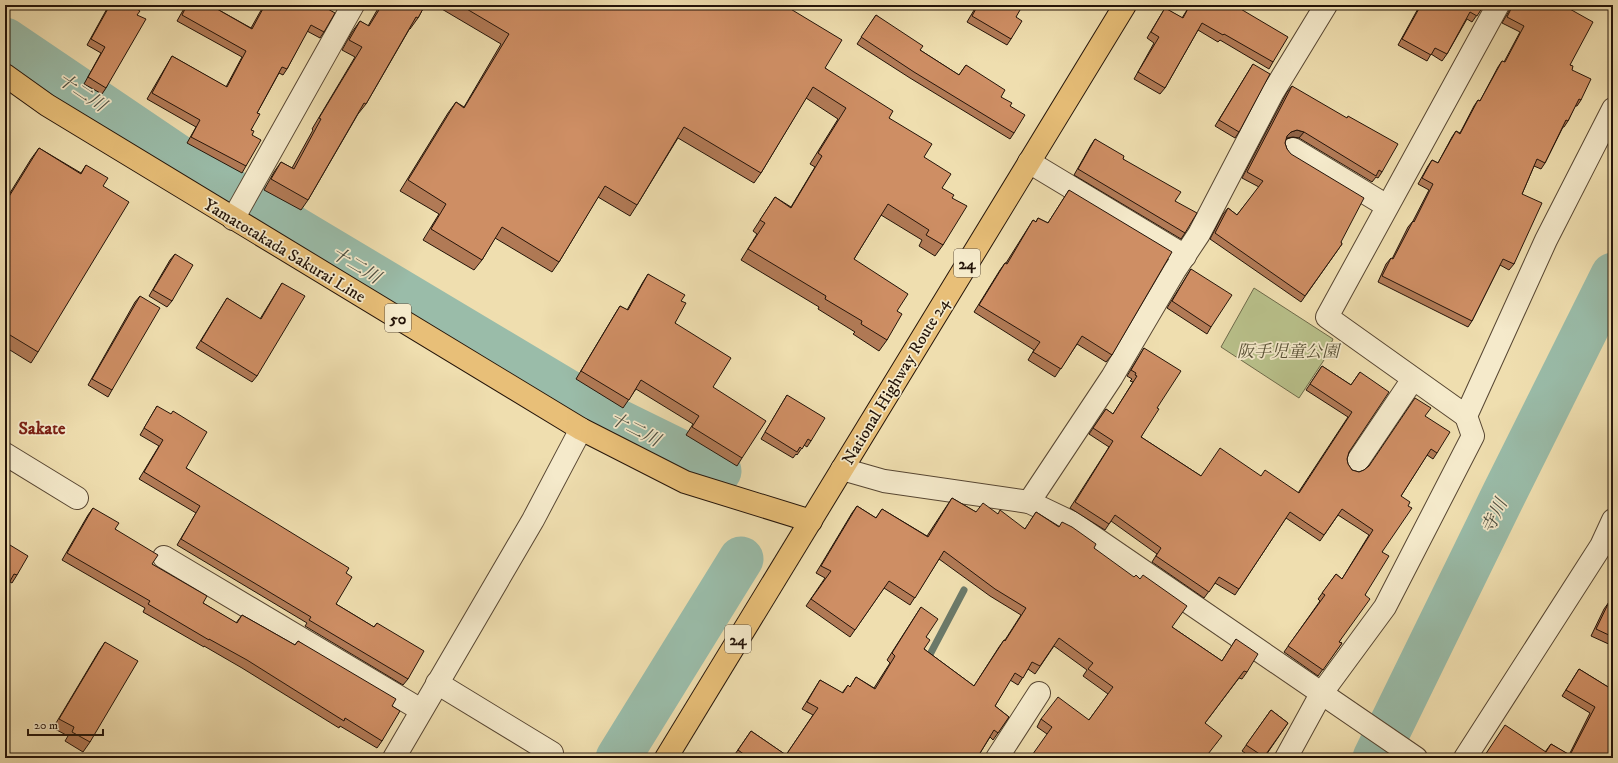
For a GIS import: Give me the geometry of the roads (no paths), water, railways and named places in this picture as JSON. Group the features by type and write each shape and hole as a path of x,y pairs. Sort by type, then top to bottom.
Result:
{"main road":[{"name":"National Highway Route 24","path":"666,758 1125,5"},
{"name":"Yamatotakada Sakurai Line","path":"5,75 47,105 581,429 685,482 810,521"}],"street":[{"path":"233,219 353,5"},
{"path":"1029,502 1112,377 1199,234 1273,92 1326,5"},
{"path":"1286,758 1324,696 1385,608 1474,436 1466,416 1327,316 1498,5"},
{"path":"1466,416 1546,240 1613,109"},
{"path":"1293,149 1387,206"},
{"path":"1029,162 1185,256"},
{"path":"1355,465 1413,378"},
{"path":"394,758 533,520 581,429"},
{"path":"5,454 77,498"},
{"path":"842,469 884,481 1029,502 1073,524 1416,758"},
{"path":"1465,758 1601,546 1613,520"},
{"path":"164,557 421,710"},
{"path":"438,683 552,753"},
{"path":"997,758 1039,693"}],"waterway":[{"name":"十二川","path":"5,40 203,174 613,419 719,471"},
{"name":"寺川","path":"1375,758 1613,275"},
{"name":"十二川","path":"618,758 741,559"},
{"path":"926,662 964,590"}],"district":[{"name":"Sakate","path":"42,428"}],"park label":[{"name":"阪手児童公園","path":"1288,351"}]}
